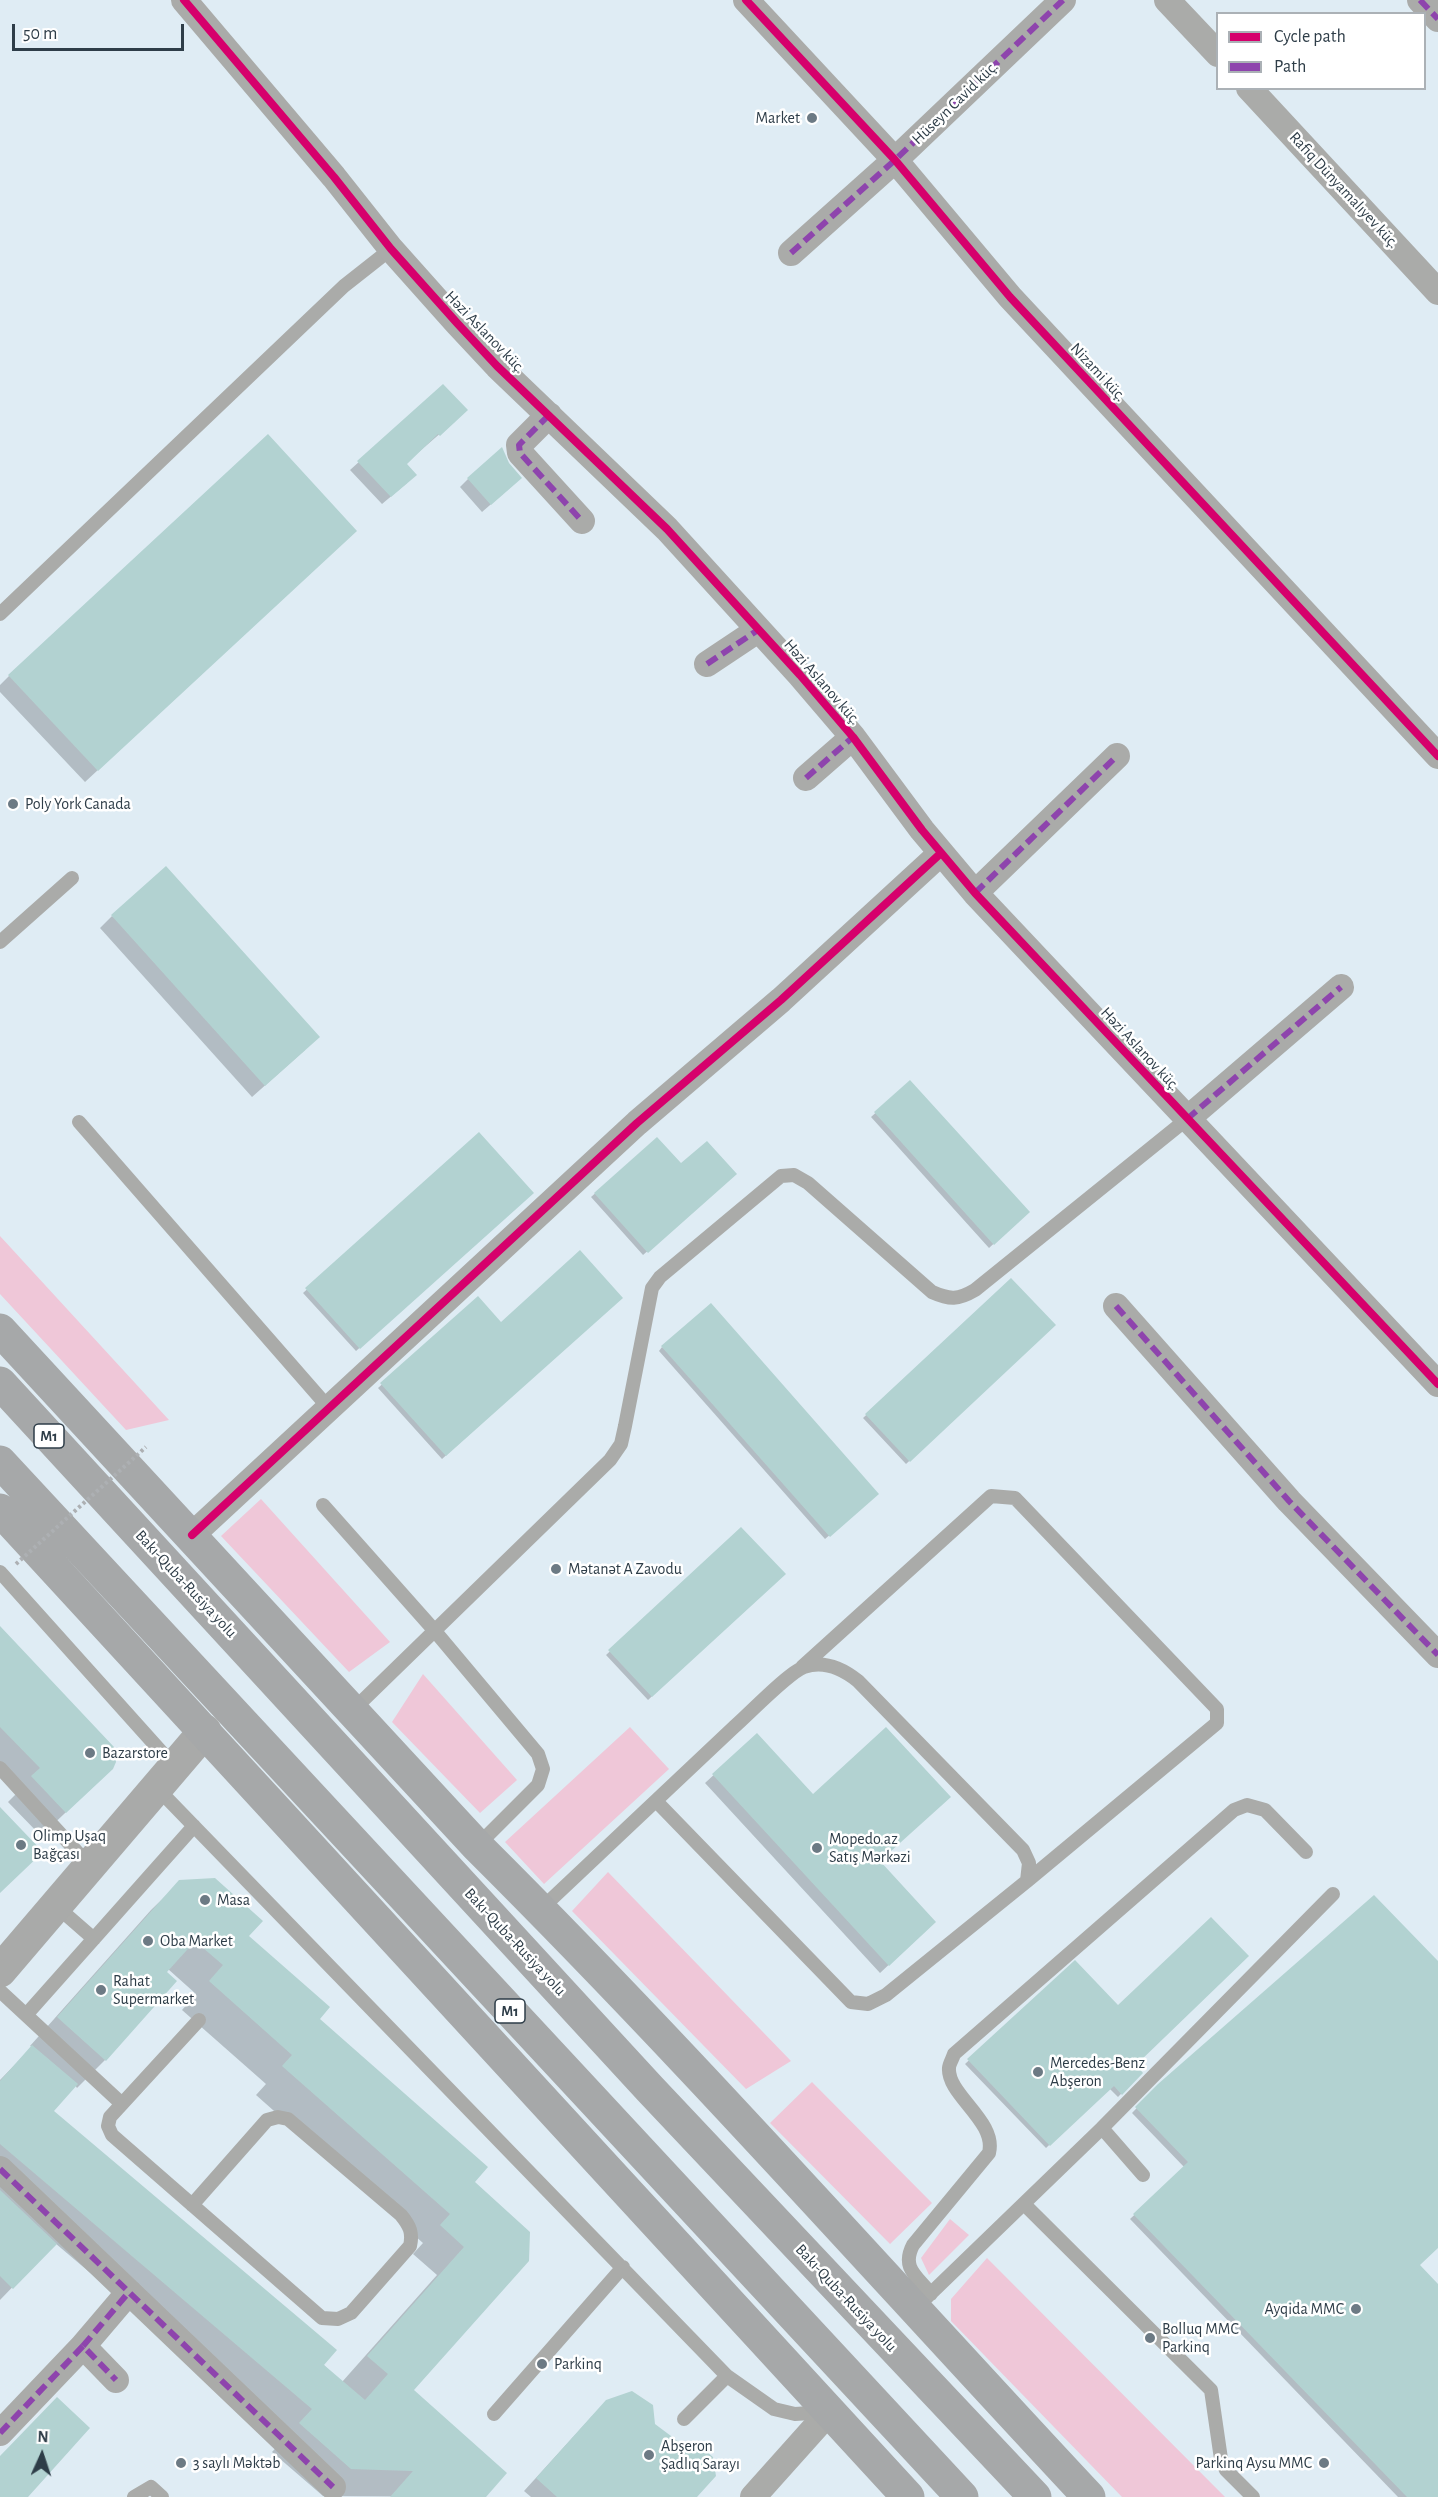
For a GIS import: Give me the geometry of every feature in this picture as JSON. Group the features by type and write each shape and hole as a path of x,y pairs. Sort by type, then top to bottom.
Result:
{"highway":[{"path":"0,1330 192,1535 477,1846 541,1909 737,2118 923,2302 1089,2497"},
{"name":"Bakı-Quba-Rusiya yolu","path":"0,1383 626,2062 1035,2497"},
{"name":"M1","path":"0,1462 962,2497"},
{"path":"0,1510 908,2497"},
{"path":"737,2118 857,2310"}],"street":[{"name":"Həzi Aslanov küç.","path":"184,0 334,177 391,249 497,366 667,529 853,737 941,853 975,893 1438,1384"},
{"name":"Nizami küç.","path":"746,0 895,160 1010,297 1438,756"},
{"name":"Hüseyn Cavid küç.","path":"791,253 895,160 1063,0"},
{"path":"1167,0 1216,52"},
{"path":"1420,0 1438,19"},
{"name":"Rafiq Dünyamalıyev küç.","path":"1251,90 1438,292"},
{"path":"549,415 519,445 520,453 582,521"},
{"path":"707,664 758,630"},
{"path":"806,778 853,737"},
{"path":"975,893 1117,756"},
{"path":"192,1535 628,1131 781,1000 941,853"},
{"path":"1187,1119 1341,987"},
{"path":"1116,1306 1289,1501 1438,1655"},
{"path":"0,1971 205,1731"},
{"path":"0,2169 333,2487"},
{"path":"0,2433 83,2346 129,2292"},
{"path":"83,2346 116,2380"},
{"path":"753,2497 829,2412"}],"lane":[{"path":"0,614 344,286 391,249"},
{"path":"0,942 72,878"},
{"path":"352,1711 610,1460 621,1444 626,1426 652,1288 660,1277 781,1176 794,1175 808,1183 932,1293 948,1299 960,1299 975,1290 1187,1119"},
{"path":"79,1122 328,1407"},
{"path":"541,1909 656,1801 776,1689 992,1496 1015,1498 1217,1709 1217,1723 886,1995 868,2004 851,2002 656,1801"},
{"path":"323,1505 434,1630 538,1754 543,1769 538,1785 477,1846"},
{"path":"0,1572 165,1776 194,1826 623,2266 727,2376 774,2409 795,2414 829,2412"},
{"path":"802,1667 822,1665 843,1670 858,1681 1023,1850 1029,1863 1027,1881"},
{"path":"0,1768 89,1865"},
{"path":"1306,1852 1265,1810 1247,1805 1234,1810 954,2054 949,2068 952,2080 986,2130 991,2145 989,2153 913,2245 908,2255 908,2266 923,2302 1102,2128 1333,1894"},
{"path":"26,2015 194,1826"},
{"path":"55,1905 94,1939"},
{"path":"0,1991 122,2104"},
{"path":"192,2205 267,2120 278,2117 288,2119 401,2216 409,2225 412,2236 410,2246 351,2313 338,2319 322,2318 192,2205 112,2135 108,2126 110,2117 200,2020"},
{"path":"1102,2128 1143,2175"},
{"path":"1024,2204 1211,2390 1221,2459 1226,2470 1253,2497"},
{"path":"494,2414 623,2266"},
{"path":"684,2419 727,2376"},
{"path":"134,2497 151,2487 162,2497"}],"path":[{"path":"16,1564 146,1447"}],"shaded area":[{"path":"0,1236 169,1420 126,1430 0,1294"},
{"path":"261,1499 390,1642 349,1672 221,1536"},
{"path":"423,1674 517,1780 480,1813 392,1722"},
{"path":"630,1727 669,1769 544,1884 505,1842"},
{"path":"608,1872 791,2061 746,2089 572,1911"},
{"path":"812,2082 932,2203 890,2244 770,2123"},
{"path":"950,2219 969,2235 929,2275 921,2258"},
{"path":"987,2258 1225,2497 1122,2497 951,2321 951,2299"}],"building":[{"path":"443,384 468,410 440,436 438,434 407,464 417,475 391,497 357,461"},
{"path":"268,434 357,531 98,771 8,675"},
{"path":"502,447 509,463 522,478 491,505 467,478"},
{"path":"166,866 320,1037 265,1086 111,915"},
{"path":"910,1080 1030,1212 994,1245 874,1112"},
{"path":"479,1132 534,1193 360,1349 305,1288"},
{"path":"657,1137 681,1163 707,1141 737,1174 648,1253 594,1193"},
{"path":"580,1250 623,1298 446,1456 380,1383 478,1296 501,1322"},
{"path":"1011,1278 1056,1325 910,1462 865,1414"},
{"path":"711,1303 879,1494 830,1537 661,1346"},
{"path":"741,1527 786,1574 652,1697 608,1650"},
{"path":"0,1626 114,1747 116,1762 113,1769 66,1813 31,1776 40,1768 0,1727"},
{"path":"886,1727 951,1797 880,1861 936,1922 889,1966 712,1774 757,1733 813,1794"},
{"path":"0,1807 43,1852 0,1893"},
{"path":"215,1878 263,1921 249,1936 330,2007 320,2019 488,2167 475,2182 530,2232 529,2261 414,2390 507,2473 486,2497 390,2497 413,2471 351,2469 299,2423 312,2409 0,2144 0,2081 32,2045 78,2084 54,2111 337,2350 324,2365 365,2400 388,2374 367,2356 464,2247 440,2225 450,2214 282,2066 292,2055 209,1981 223,1965 195,1941 167,1972 177,1981 106,2061 57,2017 179,1880"},
{"path":"1374,1895 1438,1961 1438,2248 1420,2265 1438,2284 1438,2497 1407,2497 1133,2214 1188,2162 1135,2107 1158,2084"},
{"path":"1211,1917 1249,1956 1136,2065 1143,2073 1122,2095 1114,2086 1050,2146 967,2059 1075,1960 1118,2005"},
{"path":"0,2190 57,2244 13,2289 0,2276"},
{"path":"632,2391 653,2405 655,2424 679,2442 696,2443 713,2457 716,2476 697,2497 557,2497 536,2478 606,2400"},
{"path":"57,2397 90,2428 28,2497 0,2497 0,2456"}],"marked path":[{"path":"791,253 895,160 1063,0"},
{"path":"1420,0 1438,19"},
{"path":"549,415 519,445 520,453 582,521"},
{"path":"707,664 758,630"},
{"path":"806,778 853,737"},
{"path":"975,893 1117,756"},
{"path":"1187,1119 1341,987"},
{"path":"1116,1306 1289,1501 1438,1655"},
{"path":"0,2169 333,2487"},
{"path":"83,2346 129,2292"},
{"path":"0,2433 83,2346 116,2380"}],"cycle path":[{"path":"184,0 334,177 391,249 457,323 497,366 667,529 800,675 853,737 922,830 975,893 1438,1384"},
{"path":"746,0 895,160 1010,297 1438,756"},
{"path":"192,1535 637,1123 781,1000 941,853"}],"place":[{"name":"Market","path":"812,118"},
{"name":"Poly York Canada","path":"13,804"},
{"name":"Mətanət A Zavodu","path":"556,1569"},
{"name":"Bazarstore","path":"90,1753"},
{"name":"Olimp Uşaq Bağçası","path":"21,1845"},
{"name":"Mopedo.az Satış Mərkəzi","path":"817,1848"},
{"name":"Masa","path":"205,1900"},
{"name":"Oba Market","path":"148,1941"},
{"name":"Rahat Supermarket","path":"101,1990"},
{"name":"Mercedes-Benz Abşeron","path":"1038,2072"},
{"name":"Ayqida MMC","path":"1356,2309"},
{"name":"Bolluq MMC Parkinq","path":"1150,2338"},
{"name":"Parkinq","path":"542,2364"},
{"name":"Abşeron Şadlıq Sarayı","path":"649,2455"},
{"name":"3 saylı Məktəb","path":"181,2463"},
{"name":"Parkinq Aysu MMC","path":"1324,2463"}]}
